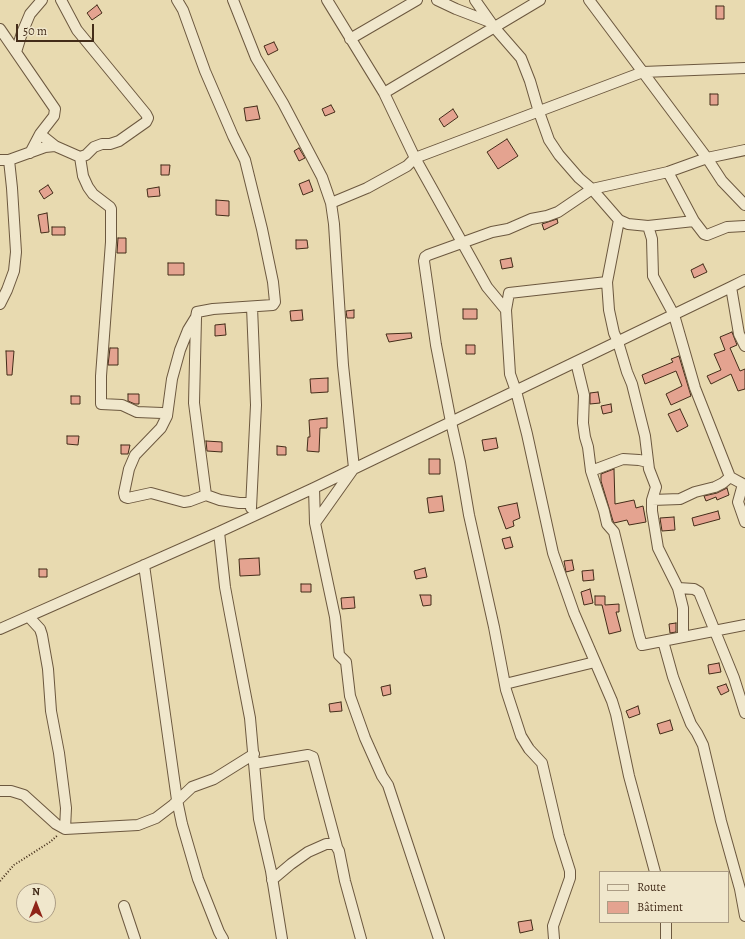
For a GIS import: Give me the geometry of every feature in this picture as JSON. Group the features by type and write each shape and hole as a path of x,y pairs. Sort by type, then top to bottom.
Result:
{"street":[{"path":"16,52 30,14 42,0"},
{"path":"61,0 77,30 148,118 146,122 119,141 94,147 80,157"},
{"path":"177,0 183,10 204,71 245,160 262,229 273,282 275,302 273,305 212,309 198,311 196,313 194,403 206,495"},
{"path":"233,0 256,58 283,103 322,177 331,204 334,224 343,365 354,468 316,523"},
{"path":"327,0 384,93 414,158 487,287 506,310"},
{"path":"350,39 417,0"},
{"path":"437,0 492,25"},
{"path":"475,0 492,25 521,58 536,97 539,112 549,140 558,155 579,178 592,189 619,220 628,224 648,226 694,221"},
{"path":"384,93 492,25 540,0"},
{"path":"589,0 707,158 722,181 745,205"},
{"path":"0,29 55,110 54,116 40,134 30,153"},
{"path":"331,204 373,186 407,166 414,158 643,72 745,68"},
{"path":"40,134 55,146 80,157"},
{"path":"0,304 14,271 16,252 12,188 5,160 55,146"},
{"path":"554,939 553,926 570,878 570,871 559,836 542,763 529,749 521,736 511,709 505,684 469,515 460,462 436,345 424,261 425,257 428,255 492,232 508,229 531,219 558,212 592,189 668,172 707,158 745,150"},
{"path":"80,157 83,176 88,187 93,194 111,209 110,256 101,376 101,404 122,405 137,412 162,413 167,416"},
{"path":"668,172 694,221 705,235 728,227 745,226"},
{"path":"619,220 607,282 608,301 612,326 626,372 631,380 645,436 651,476 656,487 652,500 658,548 678,588 683,608 683,637"},
{"path":"648,226 652,239 652,276 674,315 695,388 730,477 744,484 738,502 745,522"},
{"path":"0,629 219,532 314,488 745,280"},
{"path":"607,282 512,292 508,296 506,310 510,374 516,391 553,553 574,613 607,688 616,714 629,776 655,871"},
{"path":"731,288 739,334 745,346"},
{"path":"252,307 256,405 251,503 252,516"},
{"path":"196,317 188,330 180,350 172,379 167,416 161,428 135,455 129,469 125,488 125,497 133,497 151,493 184,502 206,495 220,500 251,503"},
{"path":"576,362 584,395 583,423 591,471 607,524 614,532 642,645 646,646 663,641 745,625"},
{"path":"591,471 623,459 648,462"},
{"path":"652,500 683,498 695,492 724,483 730,477"},
{"path":"314,488 316,523 336,623 339,655 346,662 350,696 363,734 382,776 388,785 438,939"},
{"path":"219,532 225,586 249,713 259,819 272,880 282,939"},
{"path":"144,565 177,800 182,824 198,879 223,939"},
{"path":"678,588 692,588 699,592 734,678 745,713"},
{"path":"29,617 40,630 48,669 51,711 59,753 66,808 65,829"},
{"path":"663,641 684,709 703,745 721,821 740,889 745,916"},
{"path":"505,684 595,662"},
{"path":"0,791 11,791 24,794 56,824 65,829 138,825 156,818 173,805 192,787 214,779 254,759 311,755 314,758 361,939"},
{"path":"272,880 308,852 326,844 335,844 337,848"},
{"path":"124,906 135,939"},
{"path":"666,923 666,939"}],"path":[{"path":"0,881 14,865 50,842 65,829"}],"building":[{"path":"97,5 102,13 92,20 87,13"},
{"path":"716,6 724,6 724,19 716,19"},
{"path":"274,42 278,50 268,55 264,46"},
{"path":"710,94 718,94 718,105 710,105"},
{"path":"331,105 335,112 325,116 322,109"},
{"path":"257,106 260,119 246,121 244,108"},
{"path":"453,109 458,117 444,127 439,119"},
{"path":"507,139 518,156 498,169 487,152"},
{"path":"299,148 305,158 299,161 294,151"},
{"path":"161,165 170,165 169,175 161,175"},
{"path":"309,180 313,191 303,195 299,184"},
{"path":"48,185 53,193 44,199 39,191"},
{"path":"159,187 160,196 148,197 147,189"},
{"path":"216,200 229,201 229,216 216,215"},
{"path":"47,213 49,232 41,233 38,215"},
{"path":"557,219 558,223 544,230 542,224"},
{"path":"52,227 65,227 65,235 52,235"},
{"path":"118,238 126,238 126,253 117,253"},
{"path":"296,240 307,240 308,248 296,249"},
{"path":"511,258 513,267 502,269 500,260"},
{"path":"168,263 184,263 184,275 168,275"},
{"path":"703,264 707,272 694,278 691,270"},
{"path":"463,309 477,309 477,319 463,319"},
{"path":"302,310 303,320 291,321 290,311"},
{"path":"354,310 354,318 347,318 346,311"},
{"path":"225,324 226,335 215,336 215,325"},
{"path":"732,332 737,345 730,348 740,371 745,369 745,389 738,391 731,374 711,384 707,376 721,370 714,354 725,350 720,337"},
{"path":"411,333 412,338 389,342 386,334"},
{"path":"466,345 475,345 475,354 466,354"},
{"path":"110,348 118,348 118,365 108,365"},
{"path":"6,351 14,351 12,375 7,375"},
{"path":"679,356 691,396 671,405 666,394 682,386 676,371 645,384 642,375 673,362 671,359"},
{"path":"328,378 328,392 311,393 310,379"},
{"path":"598,392 600,403 590,404 590,393"},
{"path":"128,394 139,394 139,404 128,401"},
{"path":"71,396 80,396 80,404 71,404"},
{"path":"611,404 612,412 603,414 601,406"},
{"path":"680,409 688,426 677,432 668,414"},
{"path":"327,418 327,428 320,428 319,452 307,451 308,437 310,437 309,420"},
{"path":"67,436 79,436 78,445 67,444"},
{"path":"496,438 498,448 484,451 482,440"},
{"path":"206,441 222,442 222,452 207,451"},
{"path":"121,445 130,445 128,454 121,454"},
{"path":"277,446 286,447 286,455 277,455"},
{"path":"429,459 440,459 440,474 429,474"},
{"path":"614,469 615,504 634,500 636,508 643,506 646,522 629,525 627,520 614,523 601,481 601,474"},
{"path":"727,488 729,495 717,500 716,497 706,501 704,496 717,493"},
{"path":"442,496 444,511 429,513 427,498"},
{"path":"517,503 520,518 513,521 514,526 506,529 498,507"},
{"path":"718,511 720,519 694,526 692,518"},
{"path":"674,517 675,530 662,531 660,518"},
{"path":"510,537 513,547 505,549 502,539"},
{"path":"259,558 260,575 240,576 239,559"},
{"path":"572,560 574,570 566,572 564,561"},
{"path":"425,568 427,577 416,579 414,571"},
{"path":"39,569 47,569 47,577 39,577"},
{"path":"593,570 594,580 583,581 582,571"},
{"path":"301,584 311,584 311,592 301,592"},
{"path":"590,589 593,603 584,605 581,592"},
{"path":"420,595 431,595 431,605 423,606"},
{"path":"595,596 605,596 605,605 619,604 619,612 616,612 621,631 609,634 602,605 595,605"},
{"path":"354,597 355,608 342,609 341,598"},
{"path":"676,623 676,632 670,633 669,624"},
{"path":"719,663 721,672 709,674 708,665"},
{"path":"726,684 729,691 721,695 717,687"},
{"path":"390,685 391,694 383,696 381,687"},
{"path":"341,702 342,711 330,712 329,704"},
{"path":"638,706 640,714 629,718 626,711"},
{"path":"670,720 673,730 660,734 657,724"},
{"path":"531,920 533,930 520,933 518,922"}]}
